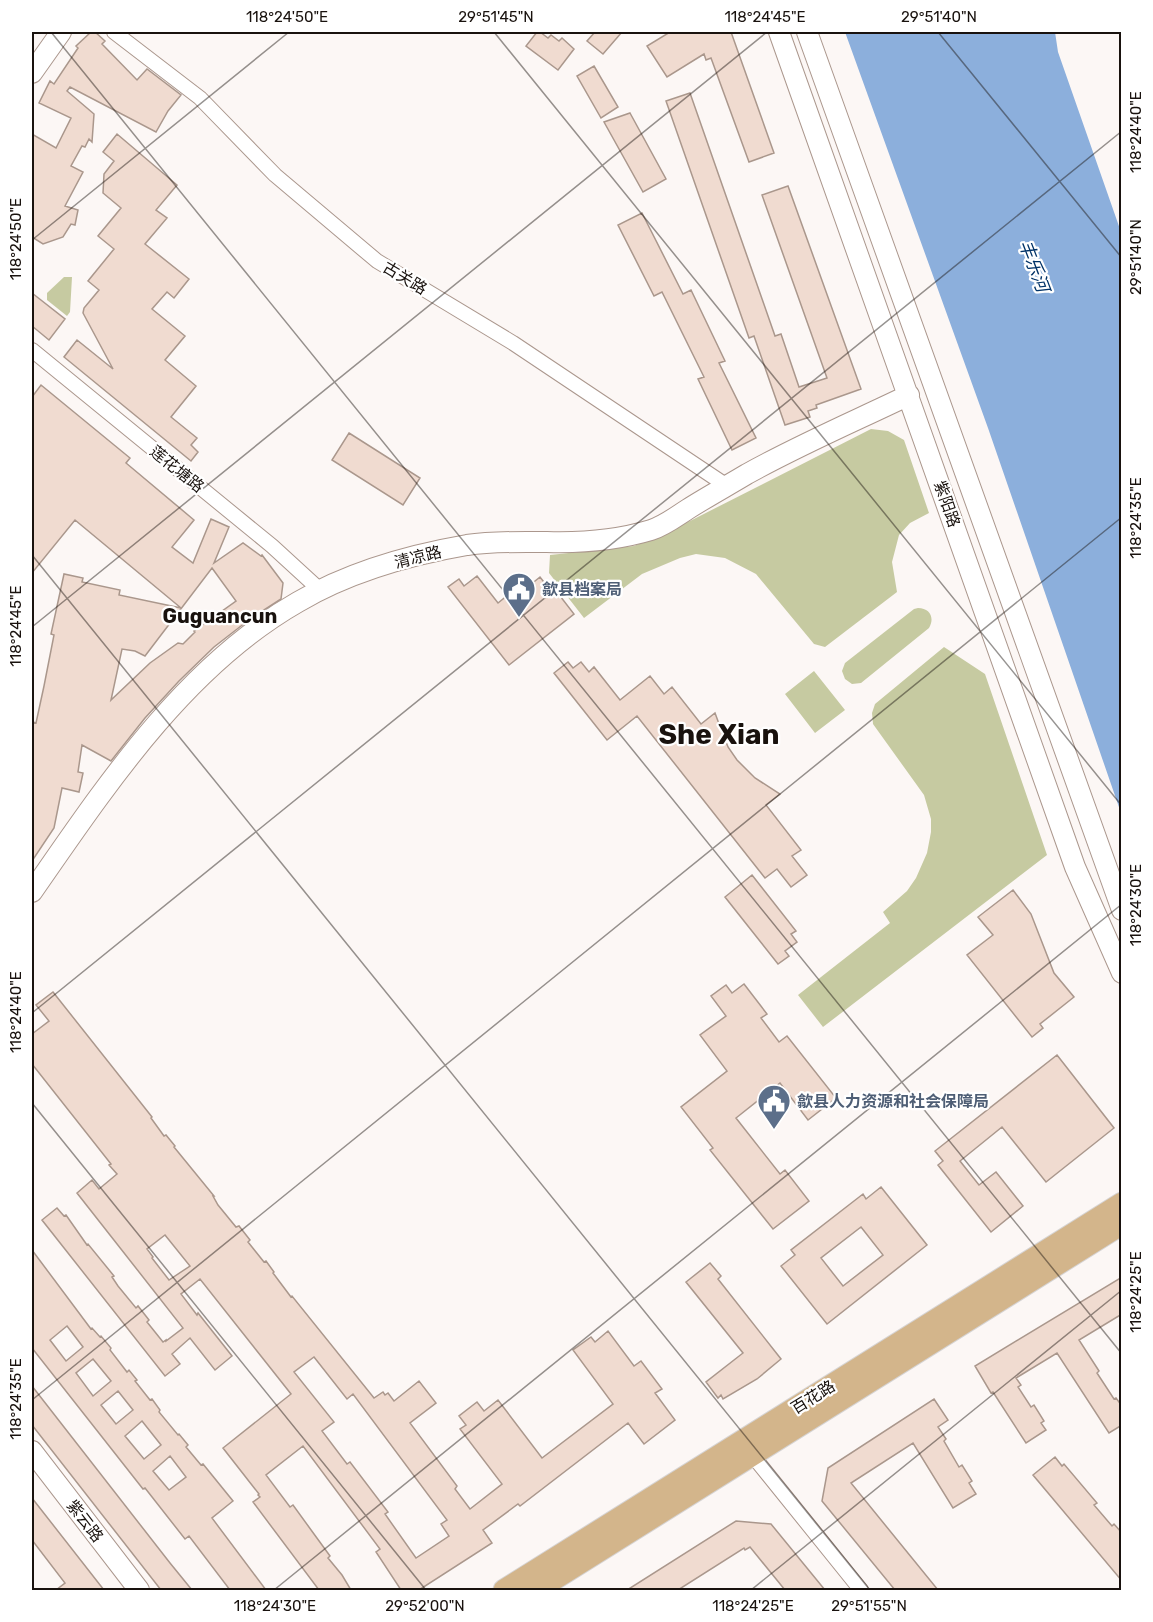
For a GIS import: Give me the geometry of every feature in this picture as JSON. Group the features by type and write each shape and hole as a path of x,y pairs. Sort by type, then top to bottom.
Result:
{"main road":[{"path":"32,73 61,32"},
{"name":"紫阳路","path":"779,32 1076,867 1122,973"},
{"name":"紫阳路","path":"807,32 1122,910"},
{"name":"清凉路","path":"32,892 116,772 138,745 228,652 256,629 291,606 320,590 376,567 468,545 520,541 546,543 587,541 654,530 727,486 794,450 909,395"},
{"name":"百花路","path":"504,1590 1122,1203"},
{"name":"百花路","path":"537,1590 1122,1224"},
{"name":"紫云路","path":"32,1451 139,1590"}],"street":[{"name":"古关路","path":"114,32 200,98 275,175 378,261 513,343 727,486"},
{"name":"莲花塘路","path":"32,350 272,546 320,590"},
{"path":"753,1455 861,1590"}],"green space":[{"path":"64,277 72,277 70,312 67,316 47,300 47,293"},
{"path":"871,429 888,431 904,440 929,513 910,523 899,535 892,562 897,592 825,647 814,644 756,574 725,558 696,554 680,558 642,574 584,618 549,573 550,555 634,546 692,520"},
{"path":"918,608 930,614 932,621 929,628 861,683 852,684 845,679 842,671 845,663"},
{"path":"944,647 985,674 1047,855 823,1027 798,995 890,923 883,912 907,891 916,878 927,853 931,832 931,819 924,795 873,724 872,713 875,704"},
{"path":"814,671 845,710 815,733 785,694"}],"water":[{"name":"丰乐河","path":"845,32 1055,32 1058,52 1121,232 1121,813 988,428"}],"building":[{"path":"91,32 95,32 105,41 102,44 137,80 147,69 181,95 168,111 156,132 70,87 67,91 94,114 92,142 89,139 85,147 82,146 71,166 83,172 65,206 78,210 75,225 71,224 63,237 43,244 32,237 32,134 56,148 71,118 39,103 50,81 54,84 78,48 76,46"},
{"path":"537,32 548,38 551,35 559,41 562,38 574,49 558,70 526,46"},
{"path":"595,32 622,32 603,54 587,41"},
{"path":"670,32 731,32 774,153 749,162 711,58 706,60 704,54 667,77 647,46"},
{"path":"594,66 618,107 601,118 577,76"},
{"path":"690,93 775,336 781,334 799,387 827,378 762,195 788,186 861,389 816,405 817,408 808,411 810,417 785,425 754,336 749,338 666,101"},
{"path":"630,113 666,179 643,192 604,122"},
{"path":"117,134 177,185 156,210 167,218 145,244 189,279 174,298 167,292 152,309 185,336 165,360 196,386 171,417 197,438 191,445 198,452 191,461 64,357 77,340 113,369 83,313 84,308 99,290 88,281 114,249 98,236 121,208 103,193 104,174 114,161 103,152"},
{"path":"642,213 683,294 691,290 725,361 719,363 756,438 732,450 698,379 704,377 662,292 654,296 618,225"},
{"path":"32,293 65,319 49,340 32,326"},
{"path":"41,385 130,458 126,463 194,520 172,547 193,563 211,519 229,527 214,563 243,543 262,555 283,583 281,599 214,647 145,718 111,761 82,745 78,772 83,773 79,792 62,788 54,828 32,861 33,722 36,723 44,686 54,635 51,634 64,574 83,578 82,582 120,590 119,595 181,608 75,520 32,573 32,397","holes":["212,568 236,601 194,631 183,644 178,643 150,663 111,700 122,649 135,651 145,656"]},
{"path":"349,433 420,478 403,505 332,460"},
{"path":"477,576 498,603 520,585 524,590 540,577 547,586 550,583 574,614 509,665 448,587 459,579 464,586"},
{"path":"568,662 573,668 581,662 589,672 594,667 620,700 650,676 664,694 672,687 701,724 715,713 728,747 737,760 755,778 780,794 766,805 801,850 792,856 807,875 791,887 777,869 765,878 637,716 607,740 554,673"},
{"path":"752,875 796,931 791,934 797,942 785,951 789,956 778,964 725,897"},
{"path":"1013,890 1031,914 1054,973 1074,997 1040,1024 1043,1028 1032,1037 967,955 993,935 978,917"},
{"path":"744,984 767,1014 761,1018 779,1042 787,1036 836,1098 808,1120 780,1083 736,1118 780,1174 785,1170 809,1201 773,1229 710,1150 713,1148 681,1107 727,1071 700,1035 726,1016 711,996 726,985 732,993"},
{"path":"53,992 152,1117 164,1136 166,1135 214,1196 218,1205 236,1227 239,1226 250,1240 248,1242 264,1262 266,1261 291,1297 374,1398 383,1392 385,1395 388,1393 394,1401 419,1381 436,1403 410,1423 457,1486 455,1489 470,1509 502,1484 460,1429 466,1425 459,1416 477,1402 484,1411 498,1400 542,1458 613,1404 573,1350 591,1337 595,1342 608,1331 634,1366 641,1361 662,1389 655,1393 675,1420 644,1444 628,1423 520,1506 518,1504 483,1530 492,1543 419,1590 401,1590 376,1552 380,1549 303,1446 266,1475 290,1507 293,1505 330,1556 328,1558 351,1590 319,1590 253,1502 260,1497 259,1494 223,1448 291,1394 200,1279 181,1294 232,1356 215,1370 190,1338 172,1354 180,1364 165,1376 42,1220 57,1208 64,1216 66,1215 87,1245 114,1276 112,1277 118,1286 149,1320 147,1322 163,1342 183,1328 77,1193 92,1180 99,1189 117,1174 32,1064 32,1034 49,1021 36,1005","holes":["165,1235 190,1266 169,1280 147,1249","314,1357 347,1399 353,1394 447,1520 441,1524 449,1536 416,1558 385,1514 388,1512 350,1462 347,1464 322,1431 334,1422 294,1372"]},
{"path":"1057,1055 1114,1128 1046,1182 1002,1127 960,1161 979,1185 996,1172 1023,1206 991,1232 938,1165 943,1161 935,1151"},
{"path":"881,1187 927,1245 827,1324 781,1266 795,1255 791,1250 863,1194 866,1199","holes":["861,1227 883,1255 843,1286 821,1258"]},
{"path":"32,1250 91,1329 101,1336 111,1348 110,1350 127,1372 129,1370 137,1380 135,1381 160,1410 159,1412 188,1445 186,1447 233,1501 212,1518 266,1590 230,1590 189,1536 185,1539 145,1488 143,1489 32,1348","holes":["67,1326 83,1347 66,1361 50,1340","93,1359 111,1381 93,1396 76,1373","118,1391 133,1410 116,1424 101,1405","142,1421 161,1445 144,1459 125,1436","170,1456 186,1477 169,1490 153,1471"]},
{"path":"710,1263 721,1276 718,1279 781,1359 757,1379 723,1399 721,1395 718,1398 706,1382 743,1353 686,1282"},
{"path":"1122,1277 1122,1314 1079,1340 1099,1371 1097,1373 1114,1399 1116,1398 1122,1406 1122,1425 1109,1433 1057,1353 1016,1378 1021,1385 1018,1387 1031,1407 1034,1405 1044,1421 1041,1423 1046,1430 1026,1443 975,1366"},
{"path":"32,1386 192,1590 161,1590 32,1425"},
{"path":"934,1399 948,1420 938,1427 946,1439 944,1441 959,1467 962,1465 972,1481 969,1483 976,1494 953,1508 913,1443 851,1483 938,1590 895,1590 822,1501 828,1468"},
{"path":"1055,1457 1062,1466 1064,1464 1097,1503 1094,1505 1112,1526 1114,1524 1122,1533 1122,1581 1033,1475"},
{"path":"32,1498 104,1590 56,1590 65,1583 32,1540"},
{"path":"736,1521 771,1524 825,1590 785,1590 750,1547 745,1550 744,1548 678,1590 627,1590"}],"place":[{"name":"歙县档案局","path":"519,618"},
{"name":"歙县人力资源和社会保障局","path":"774,1130"}],"district":[{"name":"Guguancun","path":"220,616"},
{"name":"She Xian","path":"719,734"}]}
